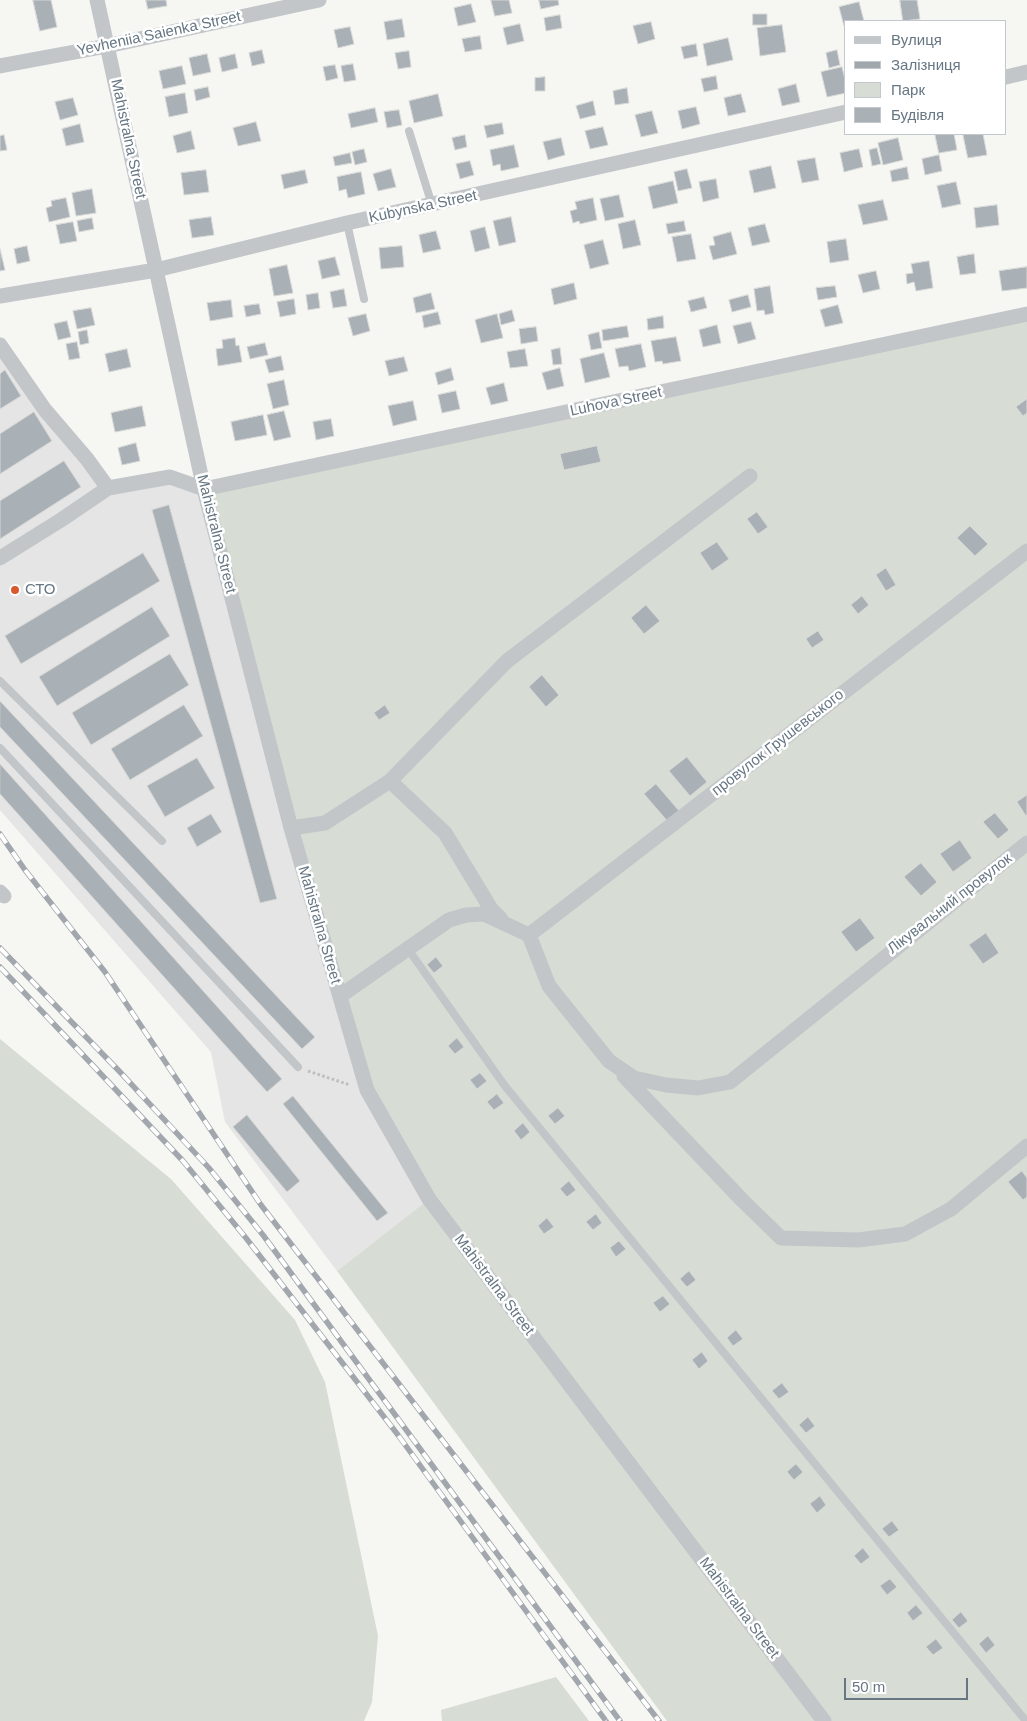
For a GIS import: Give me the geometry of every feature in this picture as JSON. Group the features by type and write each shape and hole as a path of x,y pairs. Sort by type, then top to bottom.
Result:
{"street":[{"name":"Mahistralna Street","path":"98,0 204,490 291,828 367,1090 429,1199 824,1721"},
{"name":"Yevheniia Saienka Street","path":"0,66 107,46 319,0"},
{"path":"1007,77 1027,72"},
{"name":"Kubynska Street","path":"0,296 156,270 347,223 844,112"},
{"name":"Luhova Street","path":"204,490 1027,314"},
{"path":"0,345 44,410 87,459 108,488"},
{"path":"291,828 325,823 390,781 507,661 750,476"},
{"path":"0,558 108,488 170,477 204,490"},
{"name":"провулок Грушевського","path":"529,935 1027,551"},
{"path":"390,781 445,832 491,909 505,923"},
{"name":"Лікувальний провулок","path":"610,1061 634,1078 666,1085 698,1088 730,1082 1027,843"},
{"path":"340,996 449,920 466,915 484,914 529,935 549,986 610,1061 742,1200 781,1238 858,1240 905,1234 951,1209 1027,1146"}],"lane":[{"path":"408,131 432,205"},
{"path":"347,223 364,299"},
{"path":"0,681 162,841"},
{"path":"0,748 298,1067"},
{"path":"408,948 505,1086 1026,1721"}],"path":[{"path":"298,1067 367,1090"}],"shaded area":[{"path":"0,345 107,488 170,477 204,489 429,1199 337,1271 225,1122 211,1052 0,810"}],"green space":[{"path":"1027,314 1027,1721 667,1721 337,1271 429,1199 367,1090 204,489"},
{"path":"0,1039 171,1179 295,1320 325,1382 378,1636 372,1702 364,1721 0,1721"},
{"path":"556,1677 589,1721 442,1721 441,1710"}],"building":[{"path":"33,0 51,0 57,27 40,31"},
{"path":"146,0 166,0 167,6 148,9"},
{"path":"491,0 509,0 512,13 495,16"},
{"path":"539,0 558,0 559,5 541,9"},
{"path":"900,0 917,0 920,19 903,20"},
{"path":"859,2 864,20 844,20 844,26 839,7"},
{"path":"471,4 476,22 458,26 454,8"},
{"path":"753,14 767,14 767,25 753,25"},
{"path":"560,15 562,28 546,31 544,18"},
{"path":"402,19 405,37 387,40 384,22"},
{"path":"651,22 655,39 638,44 633,26"},
{"path":"520,24 524,41 507,45 503,28"},
{"path":"782,25 786,52 760,56 757,28"},
{"path":"350,27 354,44 338,48 334,30"},
{"path":"480,36 482,49 465,52 462,39"},
{"path":"728,38 733,60 707,66 703,44"},
{"path":"696,44 698,56 684,59 681,47"},
{"path":"262,50 265,63 252,66 249,53"},
{"path":"837,50 840,65 829,68 826,53"},
{"path":"409,51 411,67 398,69 395,53"},
{"path":"207,54 211,72 193,76 189,58"},
{"path":"235,54 238,68 222,72 219,58"},
{"path":"353,64 356,80 344,82 341,66"},
{"path":"335,65 338,78 326,81 323,67"},
{"path":"182,66 186,84 163,89 159,71"},
{"path":"842,67 844,93 827,97 821,72"},
{"path":"716,76 718,89 704,92 701,79"},
{"path":"545,77 545,91 535,91 535,78"},
{"path":"796,84 800,102 782,106 778,89"},
{"path":"208,87 210,97 196,101 194,90"},
{"path":"627,88 629,103 615,105 613,91"},
{"path":"185,93 188,113 169,117 165,97"},
{"path":"438,94 443,116 414,123 409,101"},
{"path":"741,94 746,112 728,116 724,98"},
{"path":"73,98 78,115 60,120 55,102"},
{"path":"593,101 596,115 580,119 576,106"},
{"path":"696,107 700,124 682,129 678,111"},
{"path":"375,108 378,122 351,128 348,114"},
{"path":"399,110 402,125 387,128 384,112"},
{"path":"652,111 658,133 641,137 635,115"},
{"path":"256,122 261,141 238,146 233,128"},
{"path":"502,123 504,134 487,138 484,126"},
{"path":"80,124 84,142 66,146 62,129"},
{"path":"603,127 608,145 590,149 585,131"},
{"path":"191,131 195,149 177,153 173,136"},
{"path":"4,135 7,150 0,151 0,136"},
{"path":"465,135 467,147 455,150 452,138"},
{"path":"935,135 954,135 957,150 939,153"},
{"path":"963,135 983,135 987,155 968,158"},
{"path":"561,138 565,155 548,160 543,142"},
{"path":"898,138 903,160 883,165 878,143"},
{"path":"514,145 519,167 501,171 500,164 493,166 490,150"},
{"path":"877,148 881,164 872,166 869,150"},
{"path":"364,149 367,162 355,165 352,152"},
{"path":"859,149 863,167 844,172 840,153"},
{"path":"350,153 352,163 335,166 333,157"},
{"path":"939,155 942,171 925,175 922,159"},
{"path":"815,158 819,180 802,183 797,161"},
{"path":"470,161 474,175 460,179 456,164"},
{"path":"771,166 776,188 754,193 749,171"},
{"path":"907,167 909,179 892,182 890,171"},
{"path":"391,169 396,187 378,191 373,174"},
{"path":"687,169 692,188 678,191 674,172"},
{"path":"206,170 209,192 184,195 181,173"},
{"path":"305,170 308,183 284,189 281,175"},
{"path":"361,172 365,194 348,198 346,189 339,191 337,177"},
{"path":"716,179 719,198 703,202 699,182"},
{"path":"673,181 678,203 653,209 648,187"},
{"path":"956,182 961,204 942,208 937,186"},
{"path":"92,189 96,213 76,216 72,193"},
{"path":"619,195 624,217 605,221 600,199"},
{"path":"66,198 70,217 49,222 46,208 52,206 51,201"},
{"path":"593,198 597,220 580,224 579,221 573,223 570,211 577,209 575,202"},
{"path":"883,200 888,220 863,225 858,205"},
{"path":"997,205 999,225 976,228 974,208"},
{"path":"211,217 214,235 192,238 189,220"},
{"path":"511,217 516,242 499,246 493,221"},
{"path":"92,218 94,229 79,232 77,221"},
{"path":"635,220 641,245 623,249 618,224"},
{"path":"684,221 686,231 668,234 666,224"},
{"path":"73,222 77,241 60,244 56,225"},
{"path":"765,224 770,242 752,246 748,228"},
{"path":"485,227 490,248 475,252 470,231"},
{"path":"436,231 441,249 423,253 419,235"},
{"path":"731,232 737,254 713,260 709,246 715,245 713,237"},
{"path":"691,234 696,259 677,262 672,237"},
{"path":"846,239 849,260 830,263 827,242"},
{"path":"603,240 609,264 590,269 584,245"},
{"path":"27,246 30,261 17,264 14,249"},
{"path":"402,246 404,267 381,269 379,248"},
{"path":"0,249 5,270 0,271"},
{"path":"974,254 976,273 960,275 957,257"},
{"path":"335,257 340,275 322,279 318,261"},
{"path":"929,261 933,288 916,291 914,282 907,284 906,274 913,273 911,264"},
{"path":"287,265 293,293 274,296 269,269"},
{"path":"1027,267 1027,288 1002,291 999,271"},
{"path":"876,271 880,289 863,293 858,275"},
{"path":"574,283 577,299 554,305 551,289"},
{"path":"770,286 774,313 765,315 764,310 757,311 754,289"},
{"path":"835,286 837,297 818,300 816,288"},
{"path":"344,289 347,306 333,308 330,292"},
{"path":"318,293 320,308 308,310 306,295"},
{"path":"431,293 435,309 416,313 413,298"},
{"path":"748,295 751,307 732,312 729,300"},
{"path":"704,297 707,308 691,312 688,301"},
{"path":"294,299 296,314 280,317 277,302"},
{"path":"231,300 233,317 210,321 207,303"},
{"path":"259,304 261,314 246,317 244,306"},
{"path":"838,305 843,323 825,327 820,310"},
{"path":"91,308 95,325 77,329 73,311"},
{"path":"512,310 515,321 501,325 499,314"},
{"path":"438,312 441,324 424,328 422,316"},
{"path":"366,314 370,331 353,336 348,318"},
{"path":"497,314 503,338 481,343 475,320"},
{"path":"663,316 664,328 648,330 647,319"},
{"path":"67,321 71,337 58,340 54,324"},
{"path":"751,322 756,339 738,344 733,326"},
{"path":"717,325 721,343 703,347 699,330"},
{"path":"627,326 629,337 603,341 602,330"},
{"path":"536,327 538,341 521,344 519,329"},
{"path":"87,330 89,343 80,345 78,332"},
{"path":"599,332 602,348 591,350 588,335"},
{"path":"676,337 681,361 663,364 662,361 655,362 651,341"},
{"path":"235,338 236,346 239,345 242,362 218,366 216,349 223,348 222,340"},
{"path":"77,342 80,358 69,360 66,344"},
{"path":"265,343 268,355 250,359 247,347"},
{"path":"641,344 646,367 629,371 628,366 619,367 615,349"},
{"path":"560,348 562,364 553,365 551,350"},
{"path":"127,349 131,367 109,372 105,354"},
{"path":"525,349 528,366 510,368 507,352"},
{"path":"604,353 610,377 585,383 580,359"},
{"path":"281,356 284,370 269,373 265,360"},
{"path":"404,357 408,371 389,376 385,361"},
{"path":"451,368 454,380 438,385 435,373"},
{"path":"560,368 564,386 547,390 542,373"},
{"path":"5,370 21,396 0,409 0,374"},
{"path":"284,380 289,405 273,409 267,384"},
{"path":"504,383 508,401 491,405 486,388"},
{"path":"456,391 460,409 442,413 438,395"},
{"path":"1027,399 1027,413 1023,416 1016,407"},
{"path":"413,401 417,420 393,426 388,406"},
{"path":"142,406 146,426 115,432 111,413"},
{"path":"284,411 291,437 274,441 267,415"},
{"path":"34,412 52,441 0,474 0,434"},
{"path":"263,415 267,435 235,441 231,422"},
{"path":"331,419 334,436 316,440 313,422"},
{"path":"136,443 140,461 122,465 118,448"},
{"path":"597,446 601,462 564,470 560,454"},
{"path":"64,461 81,487 0,539 0,501"},
{"path":"169,505 277,899 260,903 152,510"},
{"path":"757,512 768,527 758,534 747,519"},
{"path":"970,526 988,544 975,556 957,538"},
{"path":"717,542 729,559 712,571 700,553"},
{"path":"143,553 160,581 21,664 5,636"},
{"path":"886,568 896,585 886,591 876,575"},
{"path":"862,596 869,605 858,614 851,605"},
{"path":"646,605 660,621 644,634 631,618"},
{"path":"152,607 170,636 57,706 39,677"},
{"path":"818,631 824,640 812,648 806,639"},
{"path":"170,654 189,685 91,745 72,713"},
{"path":"542,675 559,695 546,707 529,687"},
{"path":"0,701 315,1037 302,1049 0,727"},
{"path":"184,705 203,736 130,780 111,749"},
{"path":"385,705 390,713 379,720 374,713"},
{"path":"687,757 707,782 690,796 669,771"},
{"path":"197,758 215,788 165,817 147,786"},
{"path":"0,764 282,1079 267,1092 0,794"},
{"path":"656,784 681,813 669,823 644,794"},
{"path":"1027,795 1027,815 1026,816 1017,802"},
{"path":"995,813 1009,830 998,839 983,822"},
{"path":"211,814 222,832 197,847 187,828"},
{"path":"960,840 972,858 953,872 940,854"},
{"path":"921,863 937,882 921,896 904,877"},
{"path":"860,918 875,938 856,952 841,932"},
{"path":"986,933 999,953 983,964 969,945"},
{"path":"436,957 443,966 434,973 427,965"},
{"path":"457,1038 464,1047 455,1054 448,1046"},
{"path":"480,1073 487,1081 477,1089 470,1080"},
{"path":"497,1094 504,1103 494,1110 487,1102"},
{"path":"293,1096 388,1213 377,1221 283,1104"},
{"path":"558,1108 565,1116 555,1124 548,1116"},
{"path":"247,1115 300,1181 287,1192 233,1127"},
{"path":"523,1123 530,1132 521,1140 514,1131"},
{"path":"1022,1171 1027,1178 1027,1197 1023,1200 1008,1182"},
{"path":"569,1181 576,1190 567,1197 560,1189"},
{"path":"596,1214 602,1223 593,1230 586,1222"},
{"path":"547,1218 554,1227 544,1234 538,1226"},
{"path":"619,1241 626,1249 616,1257 610,1248"},
{"path":"689,1271 696,1280 687,1287 680,1279"},
{"path":"663,1296 670,1304 660,1312 653,1303"},
{"path":"736,1330 743,1339 733,1346 727,1338"},
{"path":"702,1352 708,1361 699,1369 692,1360"},
{"path":"782,1383 789,1392 779,1399 772,1391"},
{"path":"808,1417 815,1426 806,1433 799,1425"},
{"path":"796,1464 803,1472 794,1480 787,1472"},
{"path":"820,1496 826,1505 817,1513 810,1504"},
{"path":"892,1521 899,1530 889,1537 882,1529"},
{"path":"863,1548 870,1557 861,1564 854,1556"},
{"path":"890,1579 897,1587 887,1595 880,1586"},
{"path":"916,1605 923,1613 913,1621 907,1613"},
{"path":"961,1612 968,1621 959,1628 952,1620"},
{"path":"988,1636 995,1645 986,1653 979,1644"},
{"path":"936,1639 943,1648 933,1655 926,1647"}],"railway":[{"path":"0,834 25,870 105,972 261,1205 659,1721"},
{"path":"0,948 121,1073 209,1168 263,1235 620,1721"},
{"path":"0,967 183,1161 246,1238 398,1435 606,1721"}],"place":[{"name":"СТО","path":"15,590"}]}
